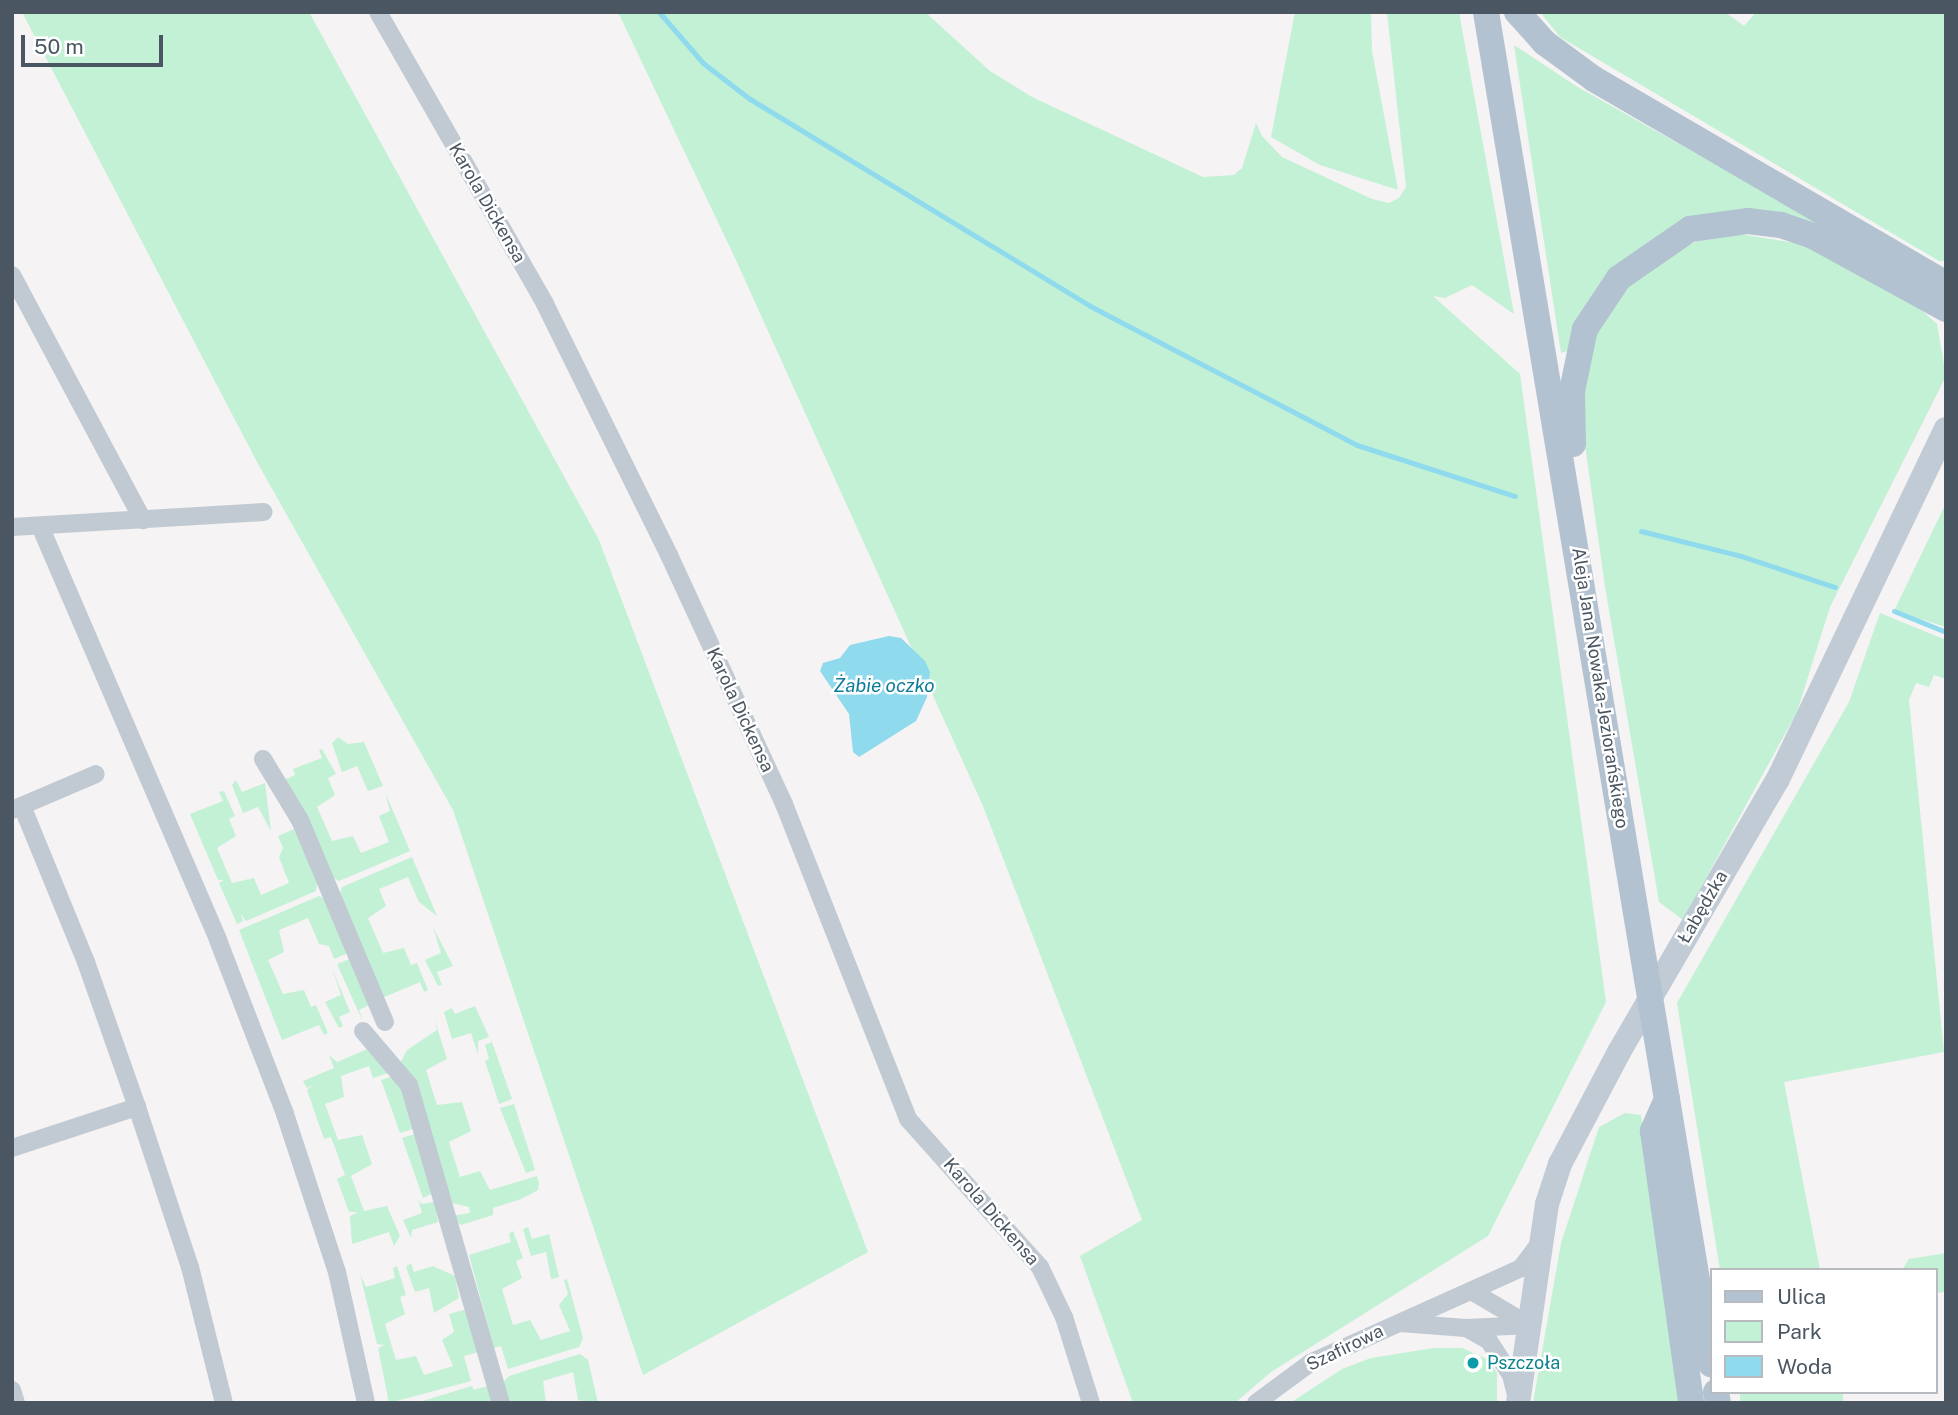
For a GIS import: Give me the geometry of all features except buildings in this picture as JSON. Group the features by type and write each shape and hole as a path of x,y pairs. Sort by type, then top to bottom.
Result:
{"main road":[{"name":"Aleja Jana Nowaka-Jeziorańskiego","path":"1486,12 1710,1358"},
{"path":"1517,12 1545,43 1594,79 1942,294"},
{"path":"1574,533 1572,391 1577,354 1585,329 1619,278 1661,246 1690,229 1718,223 1781,225 1813,236 1942,294"},
{"path":"1667,1099 1653,1131 1691,1403"}],"street":[{"name":"Karola Dickensa","path":"378,12 545,304 668,555 784,804 908,1119 1040,1267 1064,1317 1091,1403"},
{"path":"12,275 143,520"},
{"name":"Łabędzka","path":"1517,1403 1547,1204 1578,1123 1778,779 1946,429"},
{"path":"12,527 264,512"},
{"path":"40,526 218,940 281,1103 337,1272 366,1403"},
{"path":"263,759 300,820 385,1022"},
{"path":"96,774 17,808 86,962 137,1107 190,1267 224,1403"},
{"path":"363,1031 409,1085 502,1403"},
{"path":"12,1148 137,1107"},
{"path":"1397,1323 1473,1292 1521,1268 1541,1242"},
{"path":"1473,1292 1529,1325"},
{"name":"Szafirowa","path":"1256,1403 1310,1363 1397,1323 1466,1328 1529,1325"},
{"path":"1466,1328 1489,1341 1511,1375 1517,1403"},
{"path":"12,1390 16,1403"}],"green space":[{"path":"22,12 309,12 599,540 868,1252 643,1375 453,810 257,462"},
{"path":"618,12 925,12 990,71 1032,97 1203,177 1234,175 1242,168 1256,123 1262,136 1282,157 1372,199 1389,203 1399,198 1406,187 1387,12 1459,12 1514,314 1472,285 1445,298 1433,296 1520,374 1606,1002 1488,1236 1271,1372 1235,1403 1133,1403 1080,1256 1142,1220 983,806 735,258"},
{"path":"1295,12 1371,12 1372,51 1398,190 1320,165 1271,137"},
{"path":"1540,12 1725,12 1744,26 1756,12 1946,12 1946,261 1939,261 1560,37"},
{"path":"1514,45 1576,86 1946,294 1840,241 1698,220 1577,325 1567,351 1561,353"},
{"path":"1739,234 1808,245 1906,296 1937,324 1946,376 1830,607 1797,712 1683,920 1659,902 1605,587 1581,417 1587,353 1612,305 1635,278 1660,259 1702,239"},
{"path":"1946,503 1946,627 1894,611"},
{"path":"1880,613 1946,640 1946,679 1934,675 1929,687 1916,683 1909,700 1944,1052 1784,1082 1820,1268 1720,1268 1677,1003 1849,702"},
{"path":"338,737 348,744 364,742 383,786 368,791 357,766 342,772 332,743"},
{"path":"322,749 336,774 328,778 335,795 317,807 332,841 353,836 361,853 389,842 379,816 390,811 385,792 410,851 339,881 330,876 284,780 295,775 293,769 322,758 319,750"},
{"path":"236,780 242,792 265,783 271,831 258,807 243,813 232,785"},
{"path":"224,791 235,816 229,819 236,836 217,848 232,883 254,878 261,895 289,883 279,857 283,848 278,836 296,828 317,883 316,891 246,921 241,914 243,921 237,924 219,883 224,880 218,880 190,814 223,801 219,792"},
{"path":"412,857 437,916 419,902 408,877 379,889 386,906 368,918 383,953 404,948 411,965 417,963 428,990 424,992 420,982 382,998 339,897 342,887"},
{"path":"319,896 328,901 350,952 334,959 329,946 319,944 308,918 279,930 284,952 268,960 283,994 304,990 311,1007 316,1005 328,1033 324,1035 319,1025 282,1040 239,930"},
{"path":"433,927 453,966 437,972 442,985 438,986 425,960 441,953"},
{"path":"352,958 371,1004 359,1010 363,1022 337,964"},
{"path":"332,968 350,1012 339,1017 343,1026 339,1028 325,1002 341,995"},
{"path":"475,1006 489,1037 478,1041 478,1054 471,1033 452,1039 444,1012 452,1008 455,1014"},
{"path":"434,1018 447,1059 426,1070 437,1105 462,1102 471,1131 449,1142 460,1177 480,1171 490,1190 537,1176 539,1184 538,1190 521,1199 493,1208 493,1215 461,1225 451,1216 470,1213 469,1207 448,1202 400,1064 407,1050 437,1030"},
{"path":"492,1042 512,1099 499,1104 485,1061 489,1059 485,1045"},
{"path":"370,1048 391,1072 373,1078 369,1066 341,1076 344,1097 325,1104 338,1140 362,1135 372,1164 351,1176 364,1211 387,1206 400,1236 394,1246 389,1232 352,1244 350,1216 358,1212 349,1212 337,1179 345,1175 331,1137 324,1139 307,1090 313,1085 307,1088 303,1081 334,1068 329,1055 337,1062"},
{"path":"394,1076 404,1088 416,1128 400,1133 381,1080"},
{"path":"514,1104 535,1170 526,1173 500,1108"},
{"path":"1625,1113 1641,1115 1680,1403 1533,1403 1561,1243 1599,1127"},
{"path":"418,1133 433,1193 423,1198 402,1138"},
{"path":"418,1199 421,1204 435,1202 438,1222 412,1230 411,1238 403,1220 422,1213"},
{"path":"528,1227 532,1239 549,1234 559,1277 551,1279 546,1252 531,1256 523,1229"},
{"path":"513,1231 523,1258 516,1261 522,1278 502,1289 513,1325 530,1320 541,1340 570,1331 559,1305 568,1294 564,1280 567,1279 583,1338 579,1347 508,1369 501,1346 494,1348 469,1255 511,1242 509,1234"},
{"path":"1946,1253 1946,1292 1937,1293 1937,1268 1903,1268 1909,1259"},
{"path":"411,1263 414,1272 433,1266 455,1276 459,1298 434,1313 429,1288 415,1292 406,1267"},
{"path":"397,1266 406,1295 400,1297 405,1314 385,1324 396,1360 416,1356 424,1375 453,1366 442,1340 454,1332 449,1314 471,1308 482,1351 464,1356 471,1381 389,1403 378,1348 385,1345 377,1344 360,1274 366,1287 395,1278 393,1268"},
{"path":"1434,1348 1462,1348 1489,1360 1497,1373 1497,1403 1290,1403 1342,1369 1371,1358"},
{"path":"580,1354 588,1360 598,1403 578,1400 573,1372 543,1381 546,1403 508,1403 503,1382 509,1376"},
{"path":"491,1385 496,1403 416,1403 472,1386 474,1390"},
{"path":"1740,1394 1843,1394 1843,1403 1740,1403"}],"water":[{"name":"Żabie oczko","path":"889,636 901,638 925,661 930,672 927,697 916,721 859,757 853,752 849,714 820,671 823,663 840,658 850,645"}],"waterway":[{"path":"659,12 703,63 750,99 1090,306 1357,445 1515,496"},
{"path":"1641,531 1741,556 1835,587"},
{"path":"1894,611 1946,632"}],"place":[{"name":"Pszczoła","path":"1473,1363"}]}
